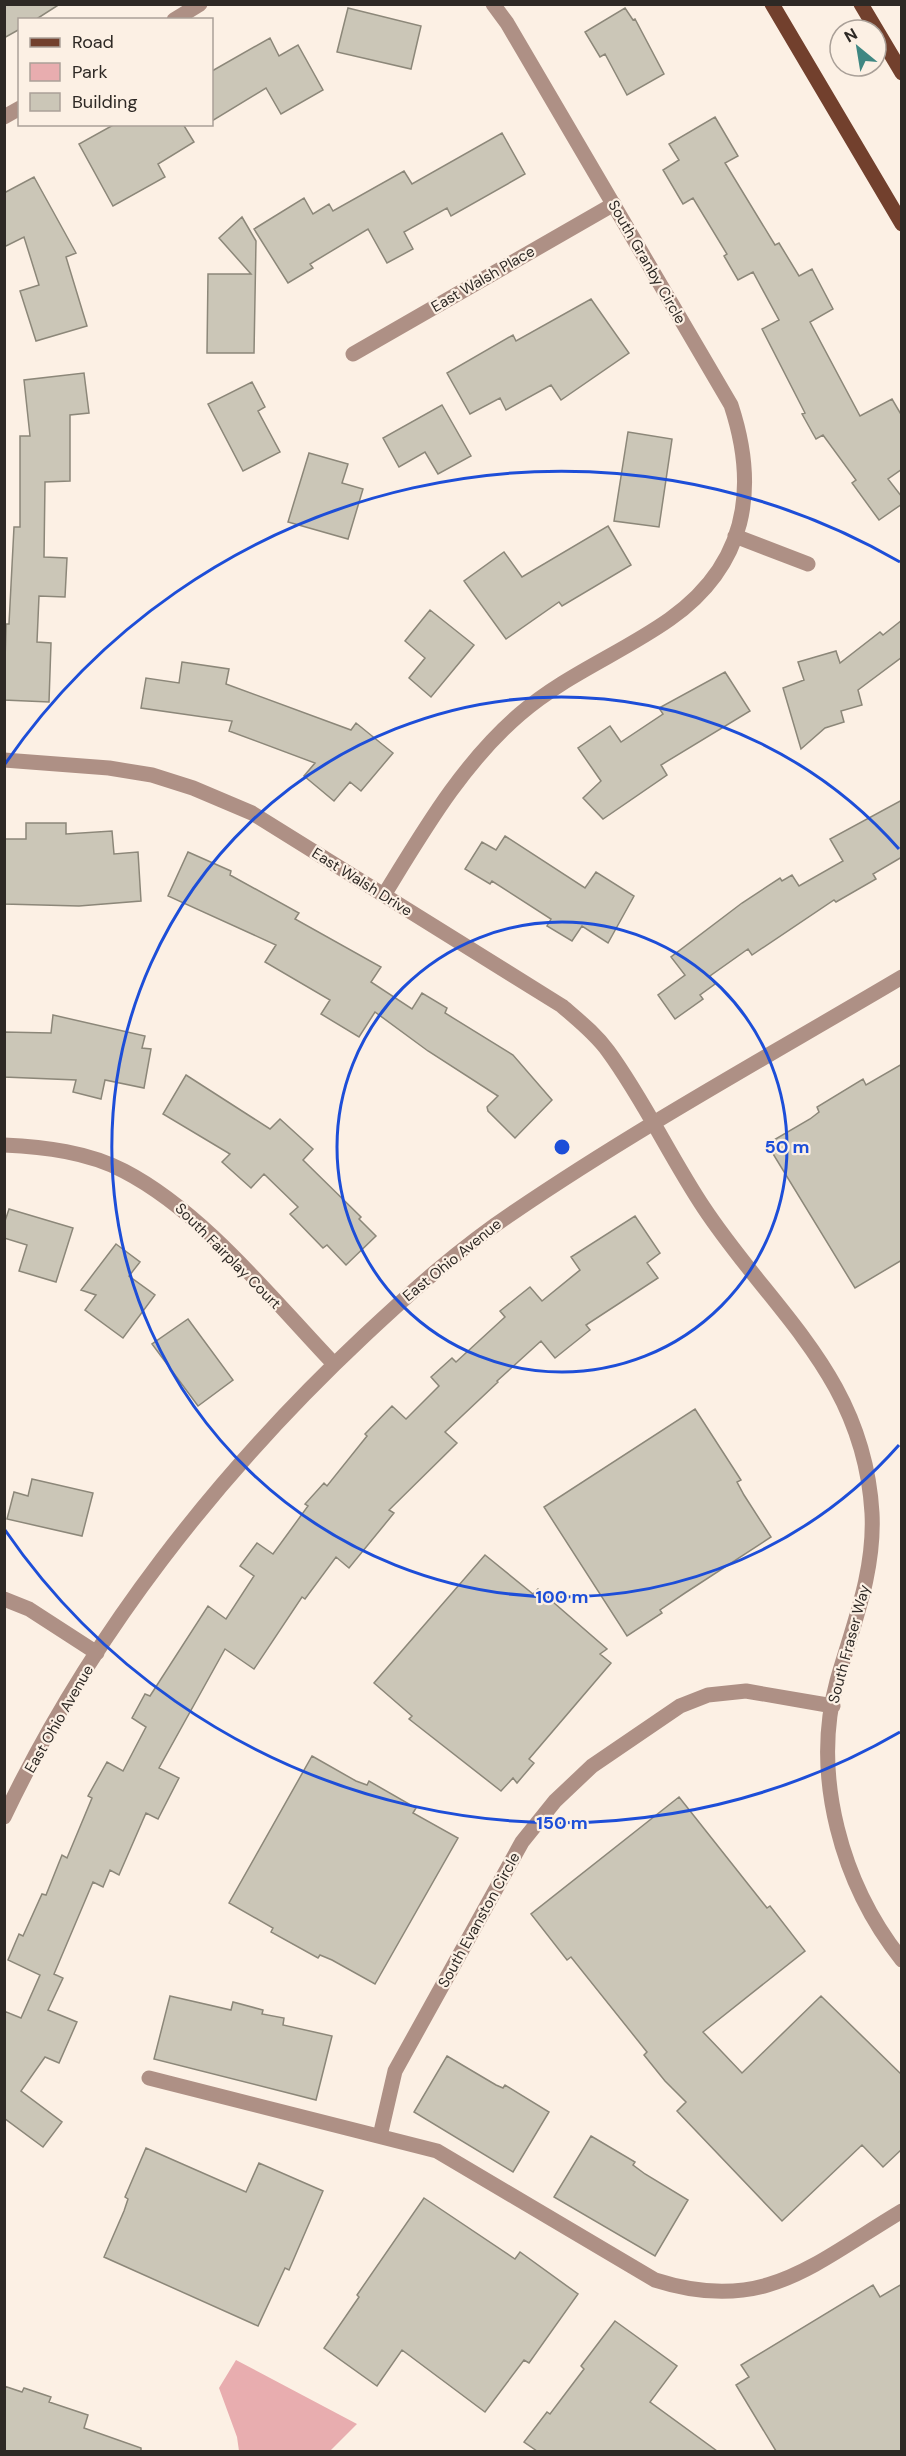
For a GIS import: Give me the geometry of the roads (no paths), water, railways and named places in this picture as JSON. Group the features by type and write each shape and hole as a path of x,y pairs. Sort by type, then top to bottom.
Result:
{"main road":[{"path":"772,4 902,224"},
{"path":"861,4 902,74"}],"street":[{"path":"177,18 200,4"},
{"name":"South Granby Circle","path":"384,895 436,811 474,759 520,714 555,688 670,619 697,596 720,568 735,536 743,511 746,475 742,439 731,405 507,23 493,4"},
{"path":"4,117 18,109"},
{"name":"East Walsh Place","path":"353,354 614,204"},
{"path":"735,536 808,564"},
{"name":"East Walsh Drive","path":"4,760 109,768 152,775 193,788 252,813 562,1006 586,1026 608,1050 653,1124"},
{"name":"East Ohio Avenue","path":"4,1817 50,1731 97,1653 145,1582 252,1450 334,1364 413,1290 513,1212 653,1124 902,977"},
{"name":"South Fraser Way","path":"653,1124 704,1209 818,1354 842,1395 858,1437 869,1484 871,1553 864,1593 836,1684 829,1735 830,1786 839,1836 849,1869 871,1916 902,1960"},
{"name":"South Fairplay Court","path":"4,1145 40,1146 82,1155 122,1170 172,1200 203,1228 334,1364"},
{"name":"East Ohio Avenue","path":"4,1599 29,1609 97,1653"},
{"name":"South Evanston Circle","path":"380,2136 395,2071 522,1842 570,1787 592,1766 680,1706 708,1695 746,1691 833,1706"},
{"path":"150,2078 437,2151 655,2280 686,2290 714,2293 751,2291 790,2278 902,2211"}]}
